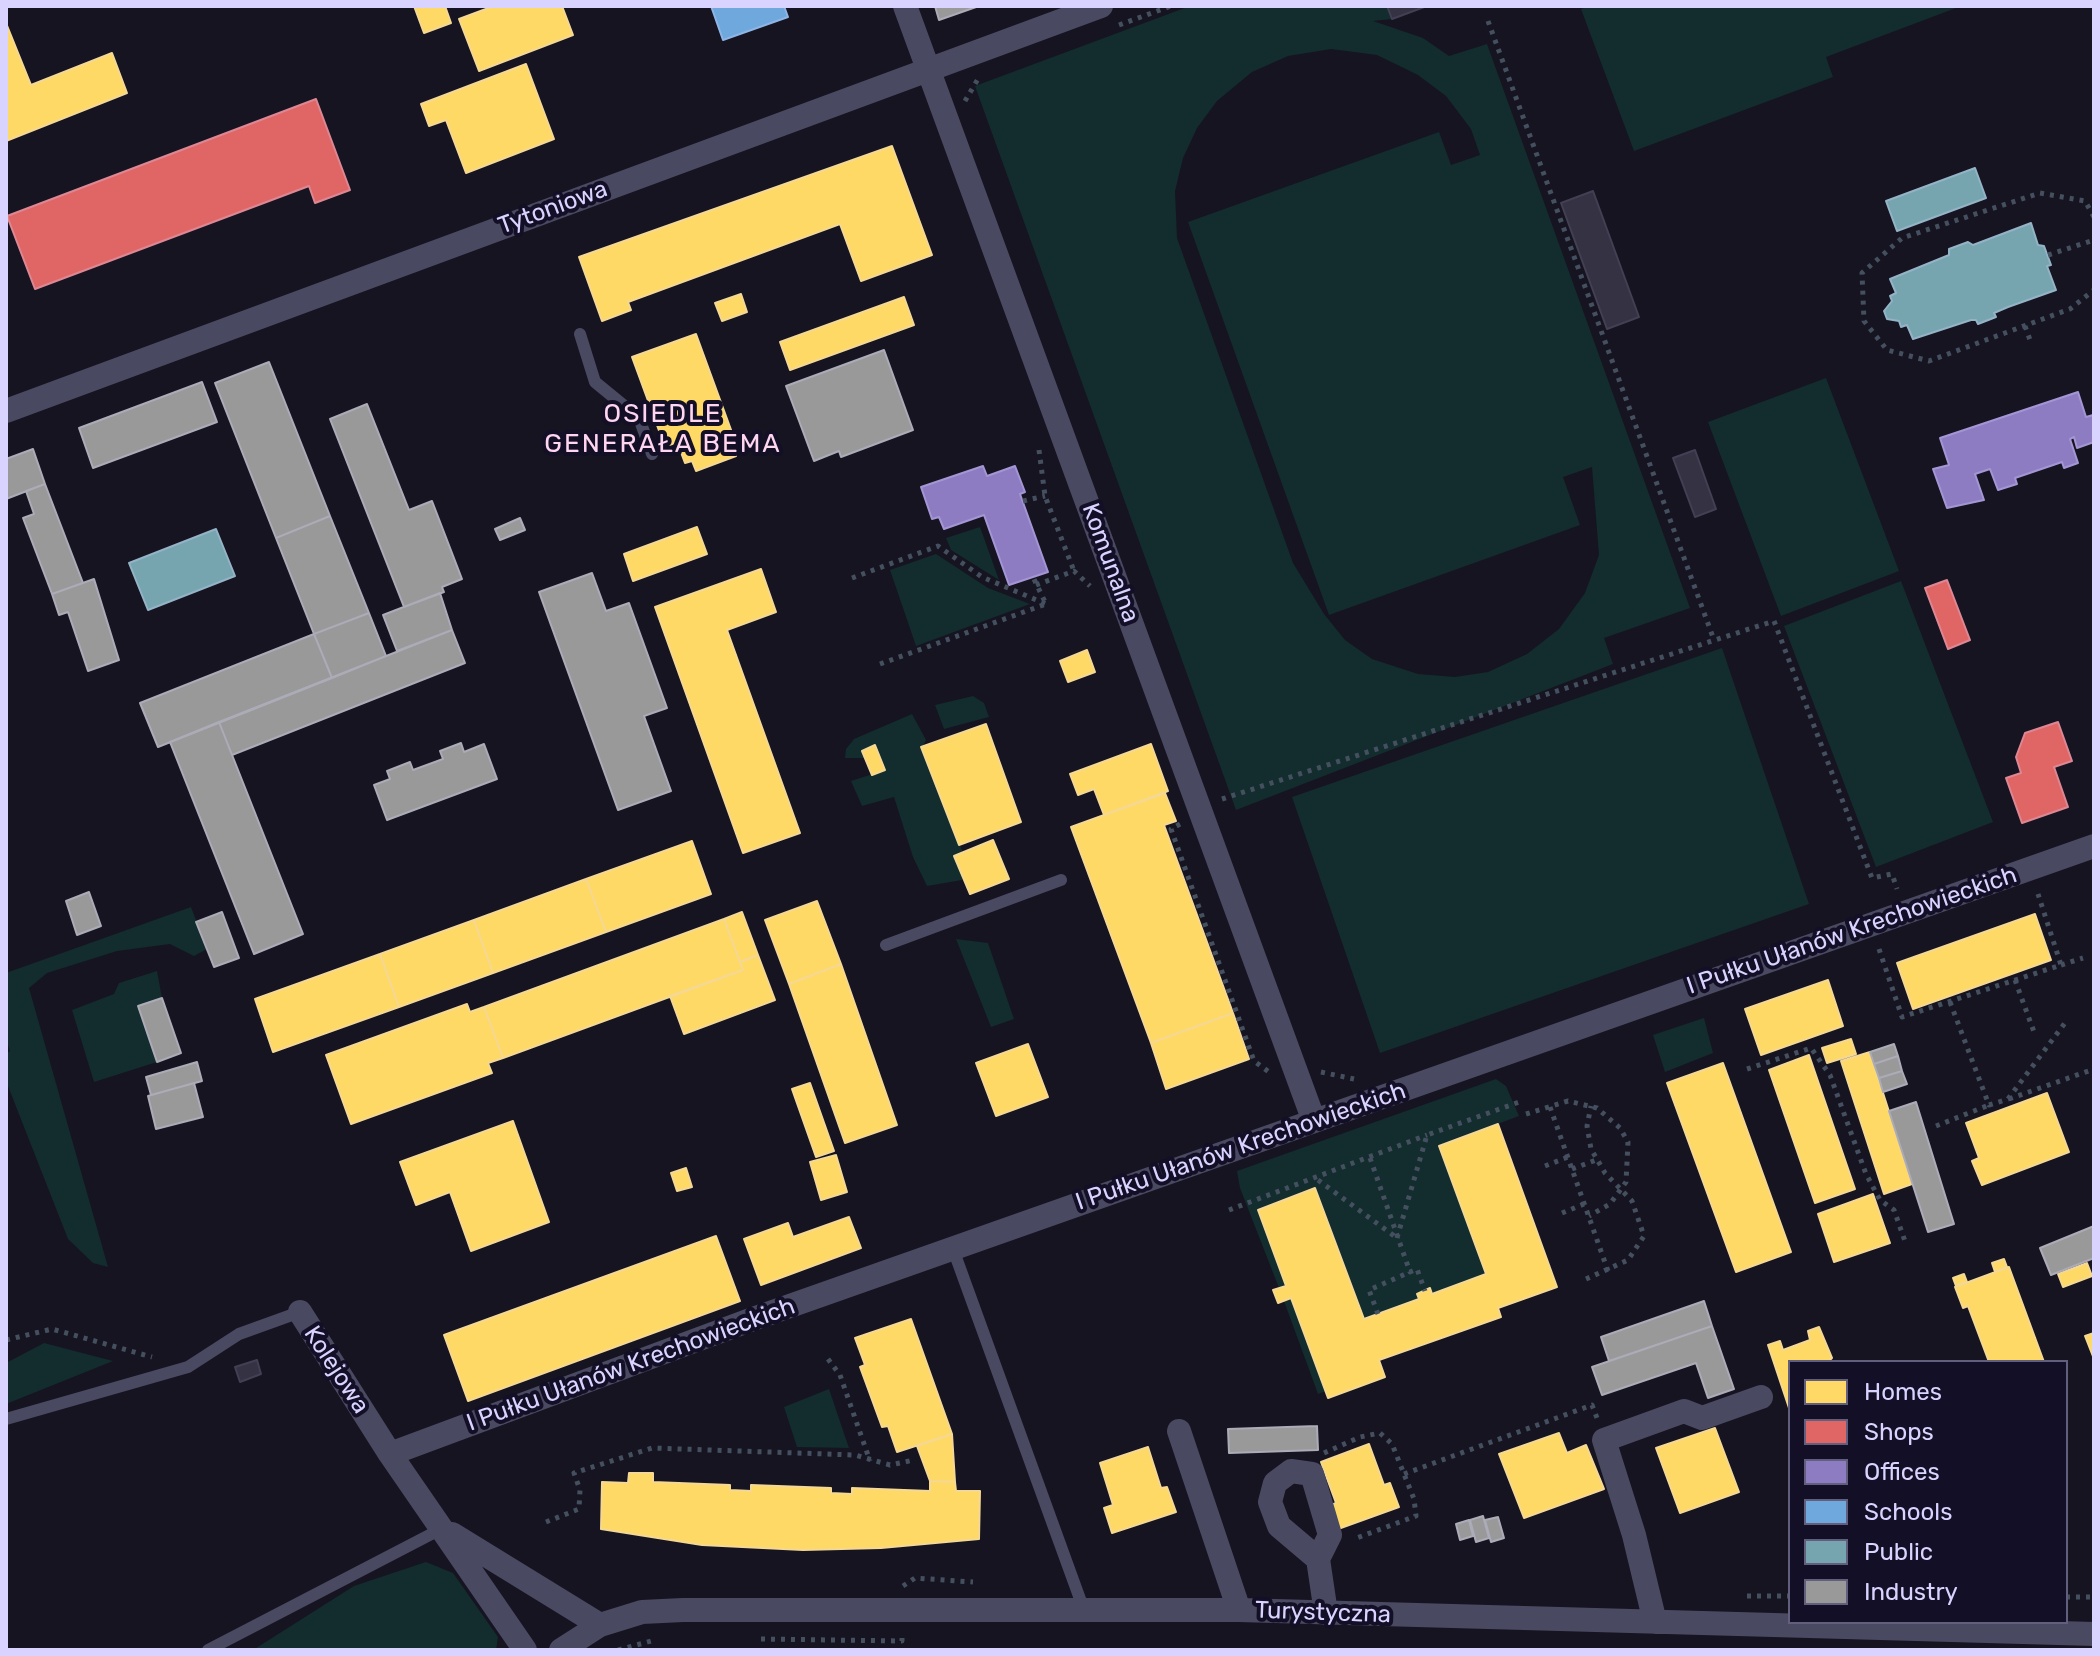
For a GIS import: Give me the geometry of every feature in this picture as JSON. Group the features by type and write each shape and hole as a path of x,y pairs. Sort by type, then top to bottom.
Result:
{"street":[{"name":"Komunalna","path":"905,6 1314,1121"},
{"name":"Tytoniowa","path":"6,411 928,70 1107,16"},
{"name":"I Pułku Ułanów Krechowieckich","path":"390,1454 953,1249 2094,846"},
{"name":"Kolejowa","path":"300,1312 390,1454 525,1650"},
{"path":"1655,1622 1634,1535 1604,1440 1684,1411 1702,1418 1761,1397"},
{"path":"1179,1431 1239,1610"},
{"path":"1318,1559 1279,1526 1270,1502 1275,1483 1291,1471 1312,1474 1330,1535 1318,1559 1326,1613"},
{"name":"Kolejowa","path":"443,1528 600,1625"},
{"name":"Turystyczna","path":"561,1650 600,1625 642,1612 683,1610 1239,1610 2094,1634"}],"lane":[{"path":"580,334 595,382 639,418 652,454"},
{"path":"886,945 1061,880"},
{"path":"953,1249 1085,1611"},
{"name":"Kolejowa","path":"6,1419 188,1367 239,1334 300,1312"},
{"path":"208,1650 443,1528"}],"path":[{"path":"1107,16 1171,6"},
{"path":"1488,21 1714,640"},
{"path":"965,103 981,73"},
{"path":"2094,217 2085,201 2040,193 1902,238 1862,273 1864,321 1887,350 1929,361 2070,309 2094,290"},
{"path":"2048,255 2094,240"},
{"path":"2024,326 2030,340"},
{"path":"1023,501 1045,496"},
{"path":"852,578 938,546 982,577 1046,604"},
{"path":"1033,577 1046,604"},
{"path":"880,664 1046,604"},
{"path":"1221,799 1774,621 1872,878 1892,874 1894,890 1911,884"},
{"path":"1217,789 1226,814"},
{"path":"1186,821 1171,829 1254,1061 1275,1076"},
{"path":"2038,894 2061,965"},
{"path":"1879,949 1902,1017 2083,958"},
{"path":"2014,980 2034,1032"},
{"path":"1950,1002 1989,1105"},
{"path":"2008,1099 2068,1019"},
{"path":"1747,1069 1811,1048 1830,1075 1866,1174 1880,1200 1894,1210 1906,1244"},
{"path":"1316,1066 1333,1077 1365,1077"},
{"path":"1936,1126 2094,1069"},
{"path":"1229,1210 1317,1180 1427,1135 1522,1101"},
{"path":"1526,1114 1568,1101 1591,1106 1620,1128 1628,1142 1626,1182 1610,1204 1589,1216"},
{"path":"1586,1279 1628,1260 1644,1236 1639,1214 1596,1160 1587,1126 1591,1106"},
{"path":"1550,1107 1608,1271"},
{"path":"1397,1238 1427,1135"},
{"path":"1545,1166 1568,1157"},
{"path":"1370,1158 1410,1272"},
{"path":"1572,1169 1596,1160"},
{"path":"1317,1180 1397,1238"},
{"path":"1562,1213 1584,1204"},
{"path":"1378,1314 1369,1290 1417,1269 1425,1291"},
{"path":"6,1340 52,1329 188,1367"},
{"path":"828,1359 840,1375 870,1462"},
{"path":"1404,1474 1592,1405 1604,1440"},
{"path":"1312,1474 1311,1461 1324,1453 1360,1437 1380,1433 1392,1444 1416,1516 1351,1540 1318,1559"},
{"path":"546,1522 579,1509 580,1490 574,1473 652,1448 855,1455 870,1462 890,1465 914,1460"},
{"path":"2068,1597 2094,1597"},
{"path":"746,1638 902,1641"},
{"path":"618,1650 657,1640"}],"green space":[{"path":"1190,6 1387,6 1392,19 1373,21 1423,38 1449,56 1487,44 1690,608 1604,638 1613,664 1236,810 975,86","holes":["1331,49 1377,55 1418,75 1446,96 1471,129 1480,155 1451,165 1439,132 1188,222 1329,615 1580,525 1563,477 1592,467 1599,555 1585,593 1559,629 1527,654 1488,672 1455,677 1418,674 1372,659 1345,640 1324,614 1293,563 1177,238 1175,191 1183,158 1197,128 1217,101 1252,72 1288,56"]},
{"path":"1589,6 1956,8 1826,57 1833,77 1634,151 1581,9"},
{"path":"1826,378 1899,571 1781,616 1708,422"},
{"path":"980,527 999,580 951,550 946,538"},
{"path":"936,554 988,588 1030,604 916,646 890,570"},
{"path":"1901,581 1993,822 1876,867 1784,626"},
{"path":"1722,648 1809,904 1380,1053 1292,797"},
{"path":"973,696 984,703 989,717 944,729 935,705"},
{"path":"912,714 926,740 922,748 963,853 962,880 927,886 913,857 894,797 862,806 851,781 885,770 875,746 862,751 865,758 845,758 846,749 854,739"},
{"path":"191,907 207,949 194,956 170,944 117,951 47,973 29,988 108,1267 93,1263 68,1239 6,1081 6,1054 10,1051 6,1039 6,973"},
{"path":"956,939 988,943 1014,1019 991,1027"},
{"path":"157,971 162,998 138,1006 157,1062 94,1082 72,1010 114,994 119,983"},
{"path":"1704,1018 1713,1053 1665,1072 1653,1035"},
{"path":"1496,1079 1506,1086 1519,1116 1439,1146 1486,1274 1432,1294 1430,1289 1417,1294 1419,1299 1364,1319 1315,1189 1258,1210 1286,1286 1279,1288 1240,1188 1237,1171"},
{"path":"1291,1298 1326,1391 1318,1394 1284,1301"},
{"path":"44,1343 113,1361 6,1404 6,1363"},
{"path":"829,1389 849,1448 797,1447 784,1407"},
{"path":"426,1562 453,1573 498,1637 496,1650 253,1650 354,1586"}],"building: Homes":[{"path":"414,6 445,6 451,23 424,33"},
{"path":"494,6 562,6 573,35 479,71 459,19"},
{"path":"6,23 31,85 112,53 127,93 6,141"},
{"path":"526,64 554,139 466,173 446,120 429,126 421,104"},
{"path":"892,146 932,255 861,281 840,224 628,302 631,310 602,321 579,257"},
{"path":"741,294 747,312 722,321 715,303"},
{"path":"904,297 914,325 790,370 780,342"},
{"path":"696,334 734,438 730,439 736,456 696,471 692,461 685,463 677,442 665,447 632,357"},
{"path":"697,527 707,554 633,581 624,554"},
{"path":"761,569 776,612 727,630 800,833 743,853 655,607"},
{"path":"1087,650 1095,672 1068,682 1060,661"},
{"path":"986,724 1021,822 959,845 921,747"},
{"path":"1151,744 1168,791 1104,815 1094,789 1078,795 1070,774"},
{"path":"875,745 885,770 872,775 862,751"},
{"path":"1165,793 1176,821 1164,825 1233,1013 1151,1043 1071,827"},
{"path":"993,840 1009,879 970,894 954,856"},
{"path":"692,841 711,894 606,932 586,879"},
{"path":"586,879 606,932 493,973 474,920"},
{"path":"817,901 841,964 789,984 765,920"},
{"path":"742,912 758,955 740,962 724,919"},
{"path":"2035,914 2051,960 1913,1009 1897,963"},
{"path":"724,919 743,970 503,1058 484,1007"},
{"path":"474,920 493,973 399,1007 380,954"},
{"path":"380,954 399,1007 273,1052 255,999"},
{"path":"758,955 775,1000 684,1034 670,996 743,970 740,962"},
{"path":"841,964 897,1125 845,1143 789,984"},
{"path":"1828,980 1843,1026 1761,1055 1745,1009"},
{"path":"467,1004 470,1012 484,1007 503,1058 488,1063 492,1073 351,1124 326,1055"},
{"path":"1233,1013 1249,1059 1166,1089 1151,1043"},
{"path":"1851,1039 1856,1054 1827,1063 1822,1048"},
{"path":"1028,1044 1048,1097 996,1116 976,1063"},
{"path":"1870,1052 1912,1184 1884,1194 1841,1061"},
{"path":"1809,1055 1855,1189 1815,1203 1769,1070"},
{"path":"1723,1063 1791,1252 1736,1272 1667,1083"},
{"path":"810,1083 834,1151 816,1157 792,1089"},
{"path":"2047,1093 2069,1152 1982,1185 1972,1161 1979,1158 1966,1123"},
{"path":"513,1121 549,1222 471,1251 450,1192 416,1205 400,1162"},
{"path":"1498,1124 1557,1287 1498,1308 1501,1317 1379,1360 1385,1377 1328,1398 1291,1298 1278,1303 1273,1290 1286,1286 1258,1210 1315,1188 1364,1319 1419,1299 1417,1294 1430,1288 1432,1294 1486,1274 1439,1146"},
{"path":"836,1155 847,1192 821,1200 810,1162"},
{"path":"686,1168 692,1187 677,1191 671,1173"},
{"path":"1873,1194 1890,1243 1834,1262 1818,1214"},
{"path":"849,1217 861,1248 761,1285 744,1239 788,1223 793,1237"},
{"path":"716,1236 740,1301 468,1401 444,1335"},
{"path":"2004,1259 2007,1267 1995,1272 1992,1263"},
{"path":"2087,1263 2092,1276 2063,1287 2058,1274"},
{"path":"2009,1267 2043,1360 1988,1360 1968,1306 1963,1308 1955,1287"},
{"path":"1964,1274 1967,1282 1956,1286 1953,1278"},
{"path":"911,1319 952,1434 897,1452 888,1426 882,1427 860,1367 865,1365 855,1338"},
{"path":"1819,1327 1832,1358 1788,1360 1788,1405 1768,1345 1780,1341 1783,1350 1810,1340 1808,1331"},
{"path":"2094,1333 2094,1359 2085,1336"},
{"path":"1715,1428 1739,1492 1680,1513 1656,1448"},
{"path":"1559,1433 1567,1453 1586,1445 1604,1489 1524,1518 1499,1454"},
{"path":"952,1434 955,1482 930,1481 917,1446"},
{"path":"1369,1444 1384,1485 1390,1483 1399,1507 1338,1529 1329,1506 1336,1503 1321,1462"},
{"path":"1148,1447 1161,1488 1167,1487 1176,1512 1112,1533 1104,1508 1113,1505 1100,1463"},
{"path":"629,1473 653,1473 653,1482 730,1485 730,1490 751,1491 751,1485 831,1488 831,1493 852,1494 852,1488 930,1491 930,1481 955,1482 956,1491 980,1491 979,1539 881,1548 803,1550 702,1545 601,1529 602,1482 628,1483"}],"building: Shops":[{"path":"316,99 350,190 315,203 309,186 35,289 7,216"},
{"path":"1947,580 1970,640 1948,649 1925,588"},
{"path":"2058,722 2072,761 2054,767 2068,807 2022,823 2006,778 2021,773 2016,757 2025,733"}],"building: Offices":[{"path":"2078,392 2086,417 2093,415 2094,442 2077,448 2074,437 2070,439 2078,463 2064,468 2062,462 2015,478 2017,484 1998,490 1990,469 1975,474 1984,500 1947,508 1933,469 1949,465 1940,438"},
{"path":"983,466 987,476 1015,466 1025,492 1020,494 1048,572 1009,585 984,515 944,529 939,517 932,519 921,487"}],"building: Schools":[{"path":"711,6 784,6 788,17 723,40"}],"building: Public":[{"path":"1975,168 1986,198 1897,231 1886,201"},
{"path":"2031,223 2038,245 2044,246 2056,290 1994,313 1996,317 1978,324 1976,320 1971,320 1913,339 1907,325 1901,327 1899,321 1887,319 1884,311 1892,301 1890,296 1896,293 1890,279 1949,255 1949,249 1968,242 1973,245"},
{"path":"216,529 235,576 148,610 129,563"}],"building: Industry":[{"path":"935,6 979,6 939,20"},
{"path":"884,350 913,430 841,457 839,451 814,461 786,386"},
{"path":"269,362 330,516 276,538 215,383"},
{"path":"202,382 217,422 93,468 79,428"},
{"path":"367,404 409,510 432,501 462,579 442,587 444,592 404,607 330,419"},
{"path":"33,449 45,484 6,499 6,459"},
{"path":"45,484 83,583 52,594 23,518 34,514 26,491"},
{"path":"330,516 369,613 314,634 276,538"},
{"path":"520,518 525,530 500,540 495,529"},
{"path":"592,573 606,611 629,603 667,708 644,716 671,791 618,810 539,592"},
{"path":"94,579 119,660 88,671 68,612 59,615 52,594"},
{"path":"440,593 452,630 397,651 383,615"},
{"path":"369,613 386,656 332,678 314,634"},
{"path":"452,630 465,663 232,755 219,722"},
{"path":"314,634 332,678 158,747 140,703"},
{"path":"219,722 303,934 254,954 170,742"},
{"path":"461,743 464,752 484,744 497,779 387,820 374,785 390,779 387,771 410,762 413,770 443,759 440,751"},
{"path":"89,892 101,926 77,935 66,901"},
{"path":"222,912 239,958 214,967 196,922"},
{"path":"162,998 181,1053 157,1062 138,1006"},
{"path":"1894,1044 1898,1056 1874,1064 1870,1052"},
{"path":"1898,1056 1902,1071 1879,1078 1874,1064"},
{"path":"197,1062 202,1081 151,1095 146,1077"},
{"path":"1902,1071 1907,1084 1883,1092 1879,1078"},
{"path":"194,1083 203,1117 156,1129 148,1096"},
{"path":"1916,1102 1954,1224 1928,1232 1889,1111"},
{"path":"2094,1226 2094,1258 2051,1275 2040,1248"},
{"path":"1704,1301 1712,1326 1609,1361 1601,1337"},
{"path":"1712,1326 1734,1389 1708,1398 1696,1363 1602,1395 1592,1367"},
{"path":"1317,1426 1318,1450 1229,1453 1228,1429"},
{"path":"1483,1516 1489,1538 1476,1542 1470,1520"},
{"path":"1498,1517 1504,1538 1491,1542 1485,1520"},
{"path":"1469,1520 1473,1536 1460,1540 1456,1524"}],"building: Other":[{"path":"1387,6 1427,6 1392,19"},
{"path":"1593,191 1639,317 1607,329 1561,203"},
{"path":"1695,450 1716,509 1695,517 1673,458"},
{"path":"257,1360 261,1374 240,1382 235,1367"}],"district":[{"name":"OSIEDLE GENERAŁA BEMA","path":"663,429"}]}
